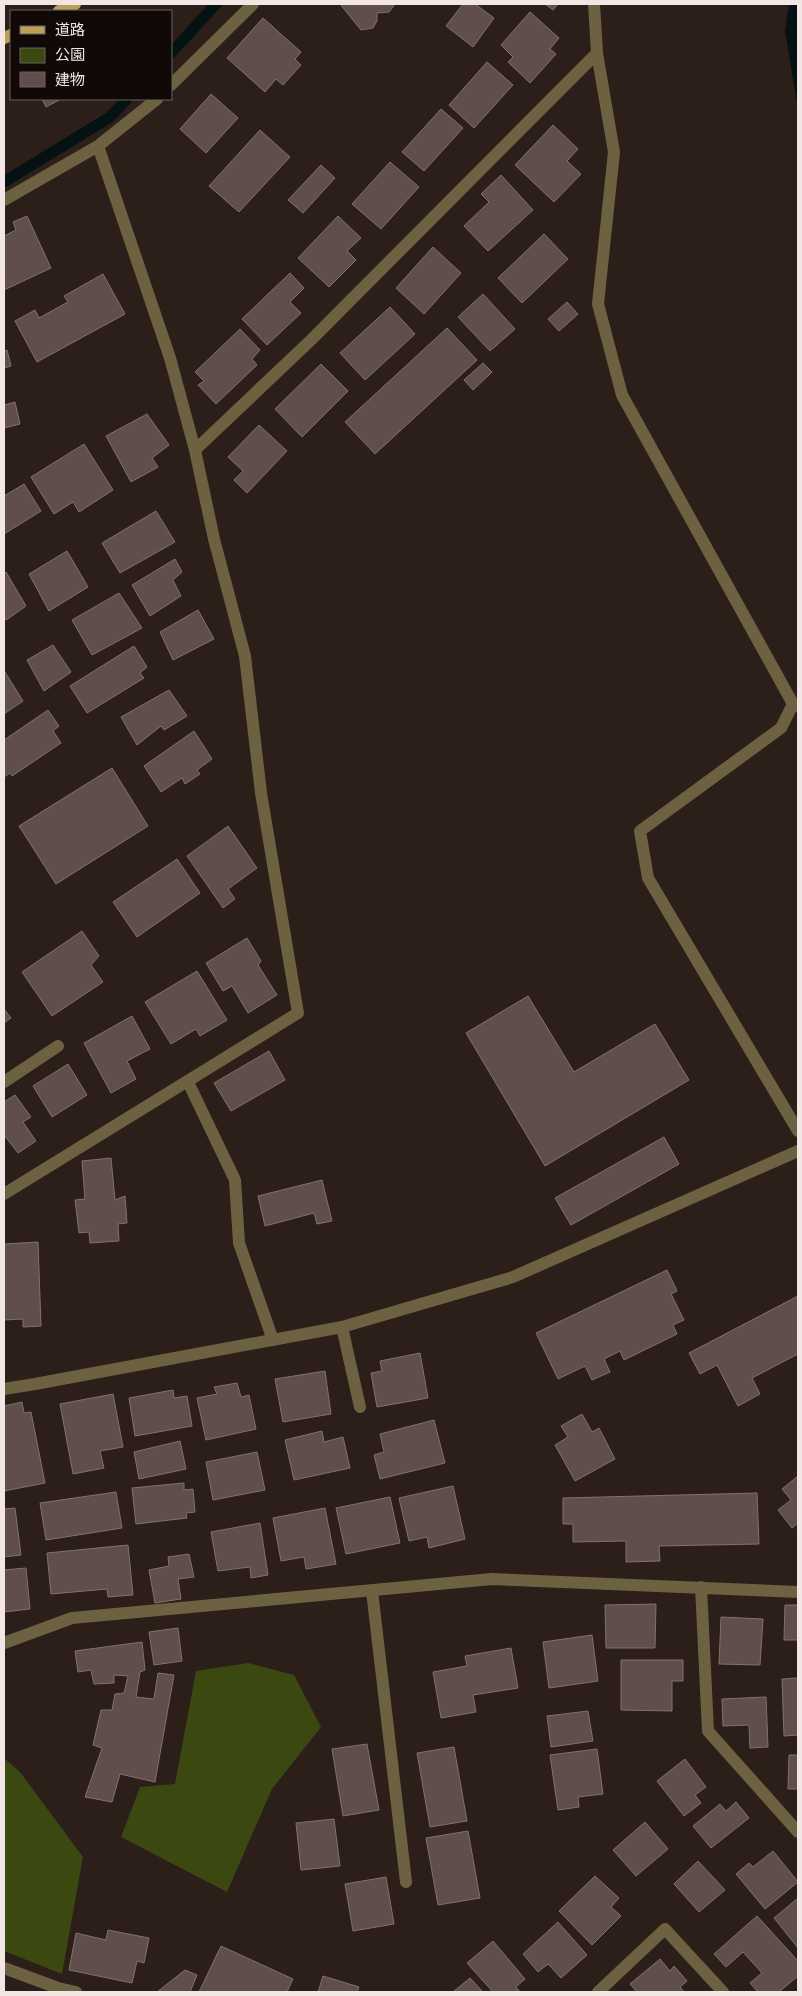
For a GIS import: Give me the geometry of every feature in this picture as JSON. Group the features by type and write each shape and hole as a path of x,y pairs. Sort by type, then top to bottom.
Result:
{"main road":[{"path":"61,10 75,4"}],"street":[{"path":"172,84 253,4"},
{"path":"594,4 598,53 614,152 598,304 622,395 796,705 781,728 640,831 648,878 798,1131"},
{"path":"195,450 312,340 598,53"},
{"path":"4,200 98,146 157,100"},
{"path":"4,1194 298,1013 261,793 246,656 214,540 195,450 170,358 98,146"},
{"path":"4,1082 58,1046"},
{"path":"188,1082 235,1180 239,1243 273,1340"},
{"path":"4,1389 342,1327 513,1277 798,1151"},
{"path":"342,1327 360,1407"},
{"path":"4,1643 72,1618 492,1580 798,1592"},
{"path":"701,1587 708,1731 798,1832"},
{"path":"372,1591 406,1882"},
{"path":"598,1992 665,1928 723,1992"},
{"path":"4,1968 58,1988 76,1992"}],"green space":[{"path":"248,1663 294,1675 321,1727 272,1789 227,1892 121,1837 140,1787 175,1784 196,1671"},
{"path":"4,1758 20,1772 83,1857 62,1974 4,1951"}],"shaded area":[{"path":"789,4 798,4 798,109 785,31"}],"building":[{"path":"340,4 395,4 389,12 377,13 377,21 373,28 361,30"},
{"path":"463,4 475,4 494,18 473,47 446,26"},
{"path":"545,4 558,4 553,10"},
{"path":"530,12 559,38 550,49 556,54 530,83 508,62 513,57 501,45"},
{"path":"263,18 301,52 295,59 301,65 283,85 276,79 265,92 227,58"},
{"path":"487,62 513,85 474,128 449,105"},
{"path":"211,94 238,118 206,153 180,129"},
{"path":"42,100 59,100 46,107"},
{"path":"441,109 463,128 424,171 402,152"},
{"path":"553,125 578,149 567,161 581,174 554,202 515,165"},
{"path":"260,130 290,157 239,212 209,186"},
{"path":"390,162 419,187 381,229 352,204"},
{"path":"321,165 335,178 303,213 288,200"},
{"path":"501,175 533,210 488,251 464,226 489,202 481,194"},
{"path":"27,216 51,268 4,290 4,236 16,230 13,222"},
{"path":"338,216 361,238 347,251 356,260 329,287 298,258"},
{"path":"544,234 568,259 522,303 498,278"},
{"path":"433,247 461,273 424,314 396,288"},
{"path":"290,273 304,288 290,302 301,313 267,345 242,319"},
{"path":"103,274 125,314 37,362 15,321 35,310 39,318 68,302 64,296"},
{"path":"483,294 515,329 490,351 458,317"},
{"path":"567,302 578,314 559,331 548,319"},
{"path":"390,307 415,334 365,380 340,353"},
{"path":"447,328 477,360 375,454 345,422"},
{"path":"240,329 260,350 252,359 257,365 216,404 198,385 204,381 195,372"},
{"path":"7,350 11,366 4,368 4,351"},
{"path":"483,363 492,372 473,390 464,380"},
{"path":"321,364 348,391 302,437 275,409"},
{"path":"15,402 20,424 4,428 4,405"},
{"path":"147,414 169,445 152,458 158,467 131,482 106,436"},
{"path":"259,425 287,451 247,493 234,480 243,471 228,457"},
{"path":"84,444 113,490 79,512 73,502 54,514 31,477"},
{"path":"24,484 41,511 4,534 4,496"},
{"path":"156,511 175,542 120,573 102,543"},
{"path":"67,551 88,587 49,611 29,574"},
{"path":"175,559 182,572 173,580 181,596 150,616 132,585"},
{"path":"6,572 26,606 6,620 4,616 4,574"},
{"path":"119,593 142,628 92,655 72,620"},
{"path":"198,610 214,639 173,660 160,632"},
{"path":"53,645 71,672 44,691 27,660"},
{"path":"134,646 147,667 140,673 144,678 87,713 70,686"},
{"path":"4,673 23,701 4,714"},
{"path":"169,690 187,716 164,730 161,726 137,745 121,717"},
{"path":"48,710 59,726 53,731 61,743 12,776 10,773 4,777 4,740"},
{"path":"194,731 212,759 197,770 200,774 185,784 182,778 161,792 144,766"},
{"path":"112,768 148,826 56,884 19,826"},
{"path":"228,826 257,868 228,889 235,899 223,908 187,856"},
{"path":"177,859 200,893 137,937 113,902"},
{"path":"82,931 99,956 91,965 103,982 52,1016 22,972"},
{"path":"247,938 261,961 258,965 277,995 248,1013 232,986 223,991 206,963"},
{"path":"197,971 227,1020 200,1036 196,1029 171,1044 145,1002"},
{"path":"528,996 574,1072 655,1024 689,1080 545,1166 466,1033"},
{"path":"4,1009 11,1018 4,1023"},
{"path":"132,1016 150,1049 127,1061 136,1079 111,1093 84,1043"},
{"path":"269,1051 285,1080 231,1111 214,1083"},
{"path":"68,1064 87,1095 52,1117 33,1086"},
{"path":"15,1095 31,1117 23,1122 36,1141 18,1153 4,1135 4,1102"},
{"path":"664,1137 679,1164 571,1225 555,1198"},
{"path":"111,1158 115,1200 125,1196 127,1223 118,1224 119,1241 90,1243 89,1232 79,1233 75,1200 85,1199 82,1161"},
{"path":"322,1180 332,1221 317,1224 314,1213 265,1226 258,1196"},
{"path":"38,1242 41,1326 23,1327 23,1319 4,1320 4,1244"},
{"path":"667,1270 677,1291 671,1294 684,1320 673,1325 677,1334 624,1360 620,1351 604,1359 610,1372 592,1380 585,1366 558,1379 536,1333"},
{"path":"798,1296 798,1354 752,1378 760,1394 738,1406 717,1365 700,1374 689,1353"},
{"path":"420,1353 428,1398 377,1407 371,1373 382,1371 380,1361"},
{"path":"325,1371 331,1414 283,1422 275,1379"},
{"path":"237,1383 241,1397 249,1395 256,1429 206,1440 197,1398 217,1394 214,1387"},
{"path":"173,1390 174,1398 187,1396 192,1426 135,1436 129,1398"},
{"path":"113,1394 123,1447 100,1451 104,1468 73,1474 60,1404"},
{"path":"22,1402 24,1413 31,1412 45,1483 4,1491 4,1406"},
{"path":"582,1414 592,1432 599,1428 615,1459 575,1481 555,1445 568,1437 561,1426"},
{"path":"434,1420 445,1463 380,1479 374,1455 384,1452 380,1434"},
{"path":"322,1431 324,1442 343,1437 350,1468 294,1480 285,1440"},
{"path":"180,1441 186,1469 139,1479 134,1452"},
{"path":"257,1452 265,1490 213,1500 206,1462"},
{"path":"798,1476 798,1523 792,1528 778,1510 791,1500 782,1489"},
{"path":"184,1483 184,1490 193,1489 195,1512 186,1513 187,1518 136,1524 132,1488"},
{"path":"453,1486 465,1539 429,1548 427,1537 409,1541 399,1498"},
{"path":"116,1492 122,1528 46,1540 40,1503"},
{"path":"757,1493 759,1544 659,1546 660,1561 626,1562 626,1541 573,1542 573,1524 563,1524 563,1498"},
{"path":"390,1497 400,1543 346,1554 336,1508"},
{"path":"15,1508 21,1555 4,1557 4,1509"},
{"path":"325,1508 336,1564 306,1569 304,1557 281,1561 273,1518"},
{"path":"260,1523 268,1575 251,1578 250,1567 218,1571 211,1532"},
{"path":"128,1545 133,1595 108,1597 107,1589 51,1594 47,1553"},
{"path":"189,1554 194,1577 178,1579 181,1599 155,1603 149,1570 169,1566 168,1557"},
{"path":"26,1568 30,1609 4,1612 4,1570"},
{"path":"656,1604 655,1648 606,1648 605,1605"},
{"path":"785,1605 798,1605 798,1640 784,1640"},
{"path":"721,1617 763,1619 760,1665 719,1664"},
{"path":"178,1628 182,1661 154,1665 149,1632"},
{"path":"592,1635 598,1681 549,1688 543,1642"},
{"path":"142,1642 145,1670 140,1672 136,1697 154,1699 158,1673 174,1675 155,1782 120,1774 112,1802 85,1797 102,1748 93,1745 101,1710 112,1710 115,1694 124,1693 128,1676 114,1675 114,1683 94,1684 91,1670 78,1672 75,1651"},
{"path":"511,1648 518,1688 473,1695 476,1712 441,1718 433,1672 467,1666 465,1656"},
{"path":"621,1660 683,1660 683,1681 672,1681 672,1711 621,1710"},
{"path":"798,1678 798,1735 784,1736 782,1679"},
{"path":"766,1697 768,1747 750,1748 749,1725 723,1726 722,1699"},
{"path":"588,1711 593,1741 551,1747 547,1716"},
{"path":"367,1744 379,1810 343,1816 332,1749"},
{"path":"454,1747 467,1821 430,1827 417,1753"},
{"path":"597,1749 603,1794 578,1797 579,1807 558,1810 550,1755"},
{"path":"789,1755 798,1755 798,1789 788,1789"},
{"path":"685,1759 706,1787 695,1795 701,1803 684,1816 657,1781"},
{"path":"736,1802 749,1818 711,1848 693,1826 720,1804 726,1811"},
{"path":"334,1819 340,1866 301,1870 296,1823"},
{"path":"645,1822 668,1849 636,1876 613,1850"},
{"path":"468,1831 480,1898 438,1905 426,1838"},
{"path":"773,1851 798,1882 765,1909 736,1874 749,1863 753,1867"},
{"path":"698,1861 725,1890 699,1912 674,1884"},
{"path":"595,1876 619,1898 611,1907 621,1916 592,1945 559,1911"},
{"path":"386,1877 394,1924 353,1931 345,1884"},
{"path":"798,1898 798,1948 774,1918"},
{"path":"757,1916 798,1961 798,1976 779,1992 758,1992 750,1983 762,1973 743,1952 726,1967 714,1954"},
{"path":"558,1922 587,1955 561,1978 548,1964 538,1972 523,1954"},
{"path":"108,1930 149,1938 144,1963 137,1961 132,1983 69,1970 76,1933 106,1940"},
{"path":"493,1941 525,1979 516,1987 520,1992 493,1992 467,1963"},
{"path":"221,1946 293,1979 287,1992 199,1992"},
{"path":"660,1959 670,1971 674,1966 687,1981 680,1987 684,1992 637,1992 630,1984"},
{"path":"185,1970 197,1975 190,1992 157,1992"},
{"path":"323,1976 359,1987 357,1992 318,1992"},
{"path":"470,1978 483,1992 453,1992"}],"waterway":[{"path":"172,52 216,4"},
{"path":"4,182 110,117 126,100"}]}
